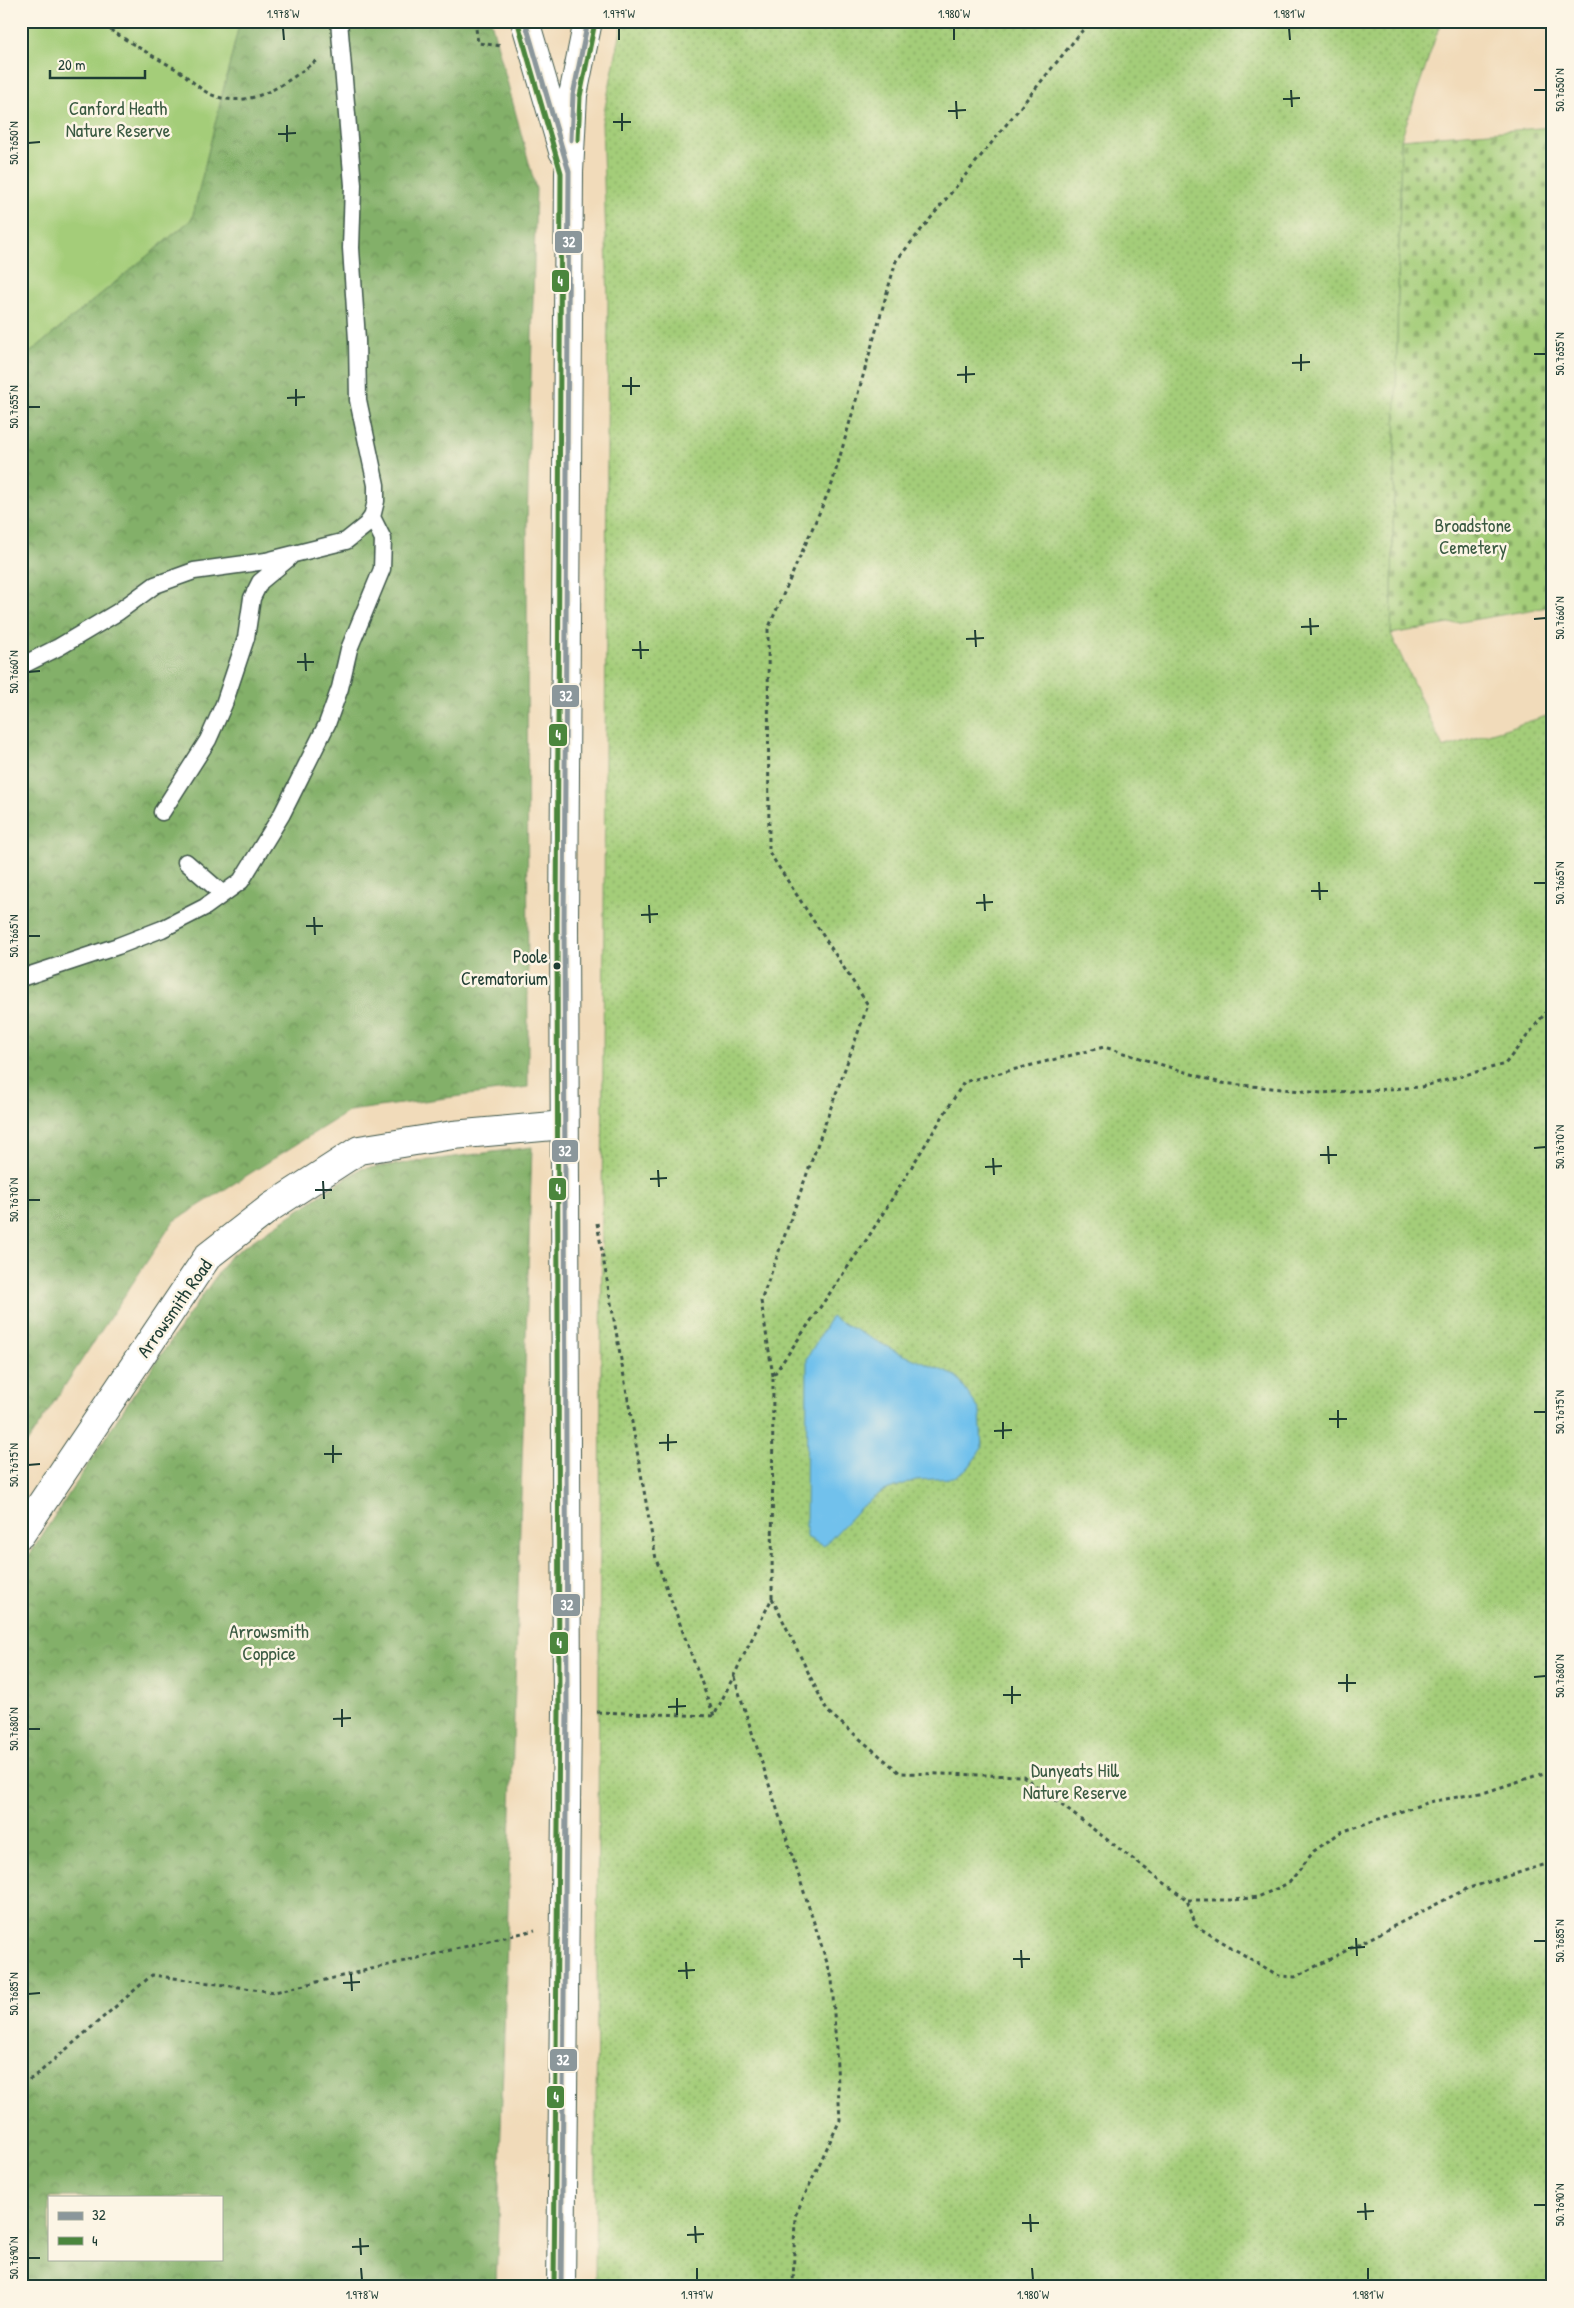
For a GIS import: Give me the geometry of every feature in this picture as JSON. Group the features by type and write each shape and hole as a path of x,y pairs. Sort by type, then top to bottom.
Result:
{"main road":[{"path":"525,21 569,172"},
{"path":"561,2287 567,1710 564,1125 569,172 572,94 588,21"},
{"name":"Arrowsmith Road","path":"21,1534 208,1256 271,1207 358,1150 453,1135 564,1125"}],"lane":[{"path":"21,666 59,647 118,612 155,585 194,570 266,561 346,541 366,525 372,517 376,501 376,485 358,400 357,340 351,248 353,185 339,21"},
{"path":"21,978 118,946 162,929 205,907 241,881 282,814 327,724 340,688 349,649 382,569 384,539 372,517"},
{"path":"162,812 208,740 224,704 246,638 252,598 260,582 291,556"},
{"path":"186,862 223,894"}],"path":[{"path":"97,21 157,60 177,70 210,94 235,100 252,99 288,81 341,40"},
{"path":"105,27 111,21"},
{"path":"714,1716 772,1598 773,1376 761,1301 868,1005 769,852 768,629 832,484 896,261 1090,21"},
{"path":"773,1376 869,1236 964,1082 1104,1048 1221,1083 1322,1093 1421,1087 1505,1064 1553,1004"},
{"path":"596,1215 656,1559 714,1716"},
{"path":"772,1598 826,1711 900,1773 1023,1776 1187,1900 1196,1926 1278,1976 1295,1977 1466,1890 1553,1862"},
{"path":"734,1676 832,1978 840,2120 795,2216 793,2287"},
{"path":"567,1710 714,1716"},
{"path":"1187,1900 1233,1900 1258,1897 1289,1883 1314,1851 1341,1832 1429,1802 1486,1792 1553,1770"},
{"path":"21,2082 33,2078 152,1975 275,1992 564,1923"}],"green space":[{"name":"Canford Heath Nature Reserve","path":"21,21 240,21 192,219 21,360"},
{"path":"240,21 491,21 536,189 527,524 528,1087 349,1111 173,1222 21,1452 21,360 192,219"},
{"name":"Dunyeats Hill Nature Reserve","path":"623,21 1441,21 1401,139 1391,634 1443,748 1553,714 1553,2287 595,2287 608,299 602,122"},
{"name":"Broadstone Cemetery","path":"1553,127 1553,606 1391,634 1401,139"},
{"name":"Arrowsmith Coppice","path":"532,1147 496,2287 21,2287 21,1568 127,1404 230,1256 360,1169"}],"water":[{"path":"831,1317 899,1353 956,1376 980,1411 982,1448 969,1467 953,1478 916,1480 883,1491 861,1507 824,1546 806,1537 807,1358"}],"transit line":[{"name":"32","path":"525,21 569,172 564,924 567,1710 561,2287"},
{"name":"32","path":"571,140 573,95 588,21"},
{"name":"4","path":"578,140 580,96 595,22"},
{"name":"4","path":"518,23 561,173 557,924 559,1710 554,2287"}],"place":[{"name":"Poole Crematorium","path":"557,966"}]}
